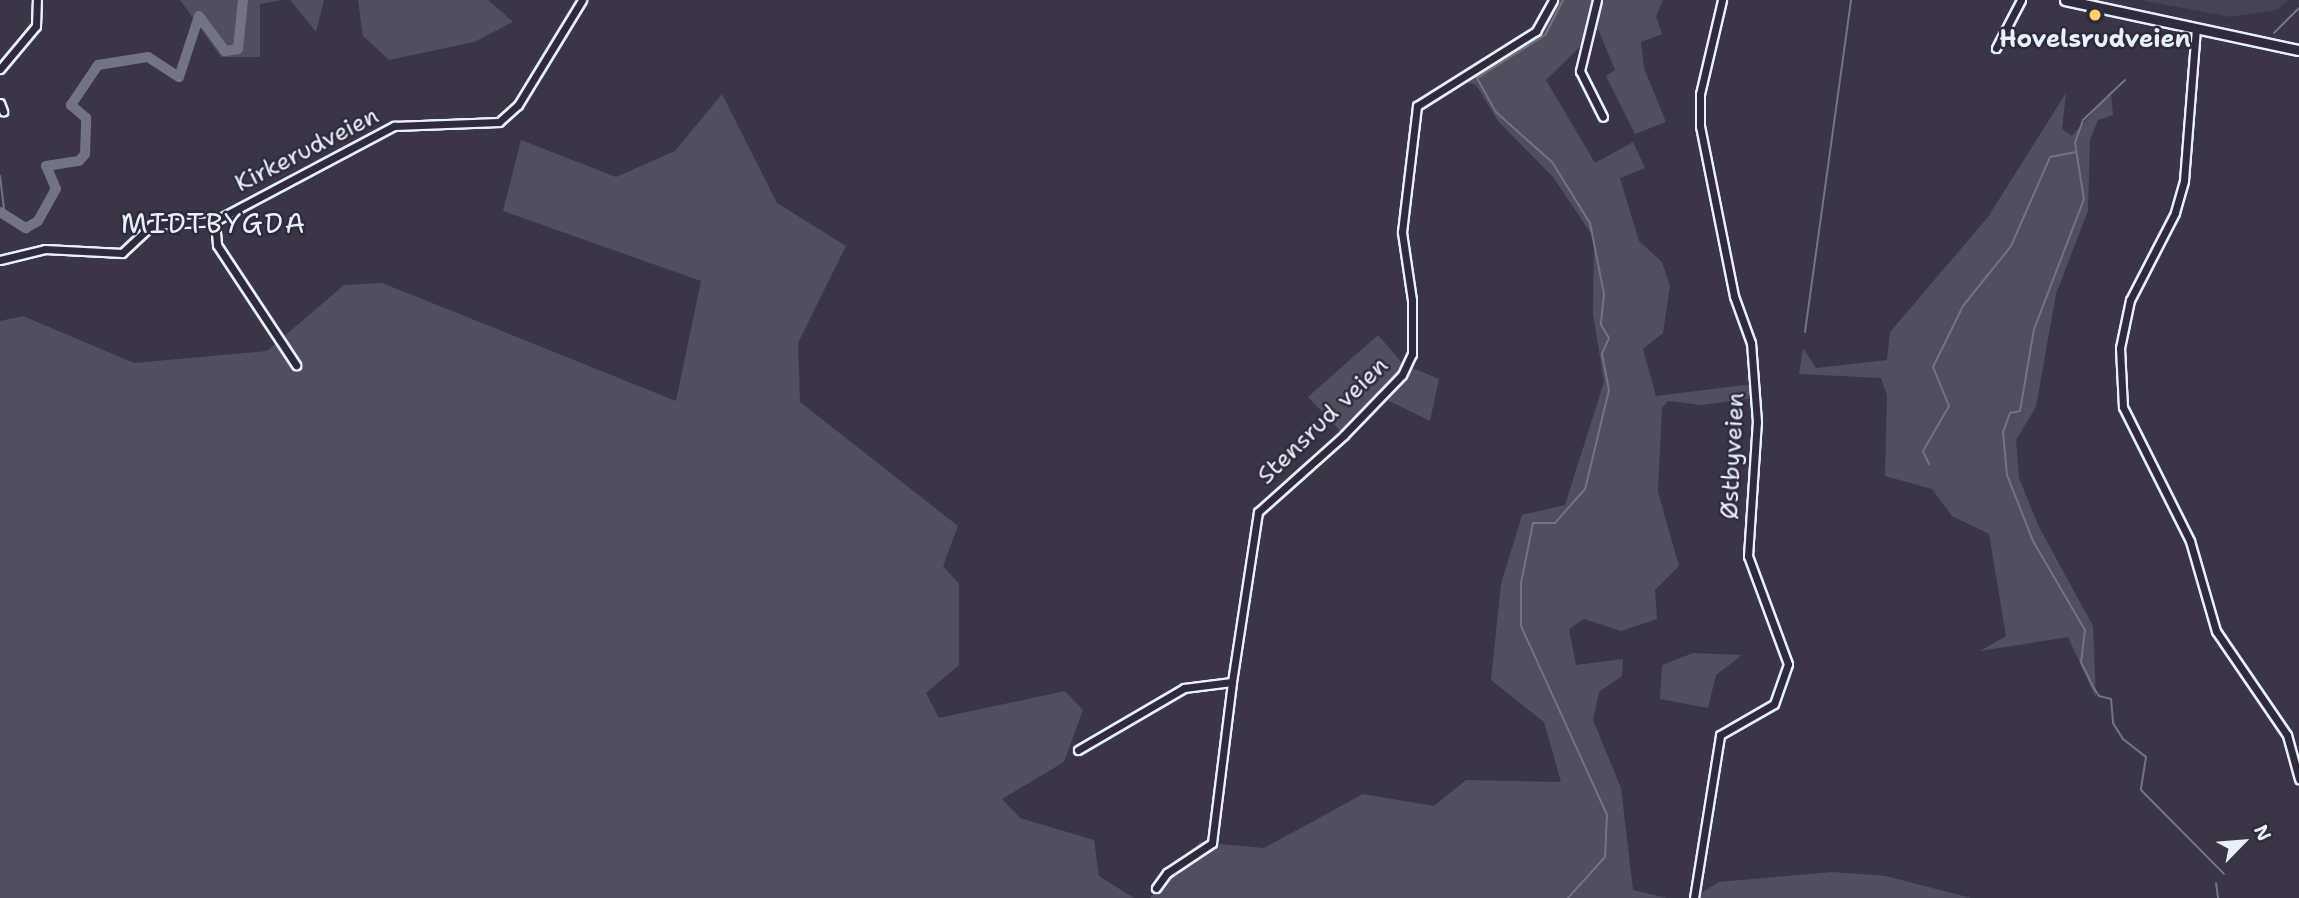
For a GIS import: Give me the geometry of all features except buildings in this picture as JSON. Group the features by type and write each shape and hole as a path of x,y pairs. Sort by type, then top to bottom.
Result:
{"main road":[{"path":"2065,0 2299,50"}],"street":[{"path":"0,69 36,26 37,0"},
{"name":"Kirkerudveien","path":"0,260 45,249 116,254 158,222 215,221 394,126 482,125 509,116 582,0"},
{"name":"Stensrud veien","path":"1232,682 1258,512 1381,397 1412,354 1412,300 1402,232 1417,106 1536,31 1553,0"},
{"path":"1597,0 1580,71 1603,117"},
{"name":"Østbyveien","path":"1694,898 1701,879 1720,735 1774,704 1788,664 1748,556 1757,422 1751,343 1734,296 1700,126 1700,94 1722,0"},
{"path":"1996,48 2021,0"},
{"path":"2196,28 2184,181 2175,213 2130,300 2120,348 2123,407 2190,541 2216,631 2287,735 2299,779"},
{"path":"215,221 217,245 296,365"},
{"path":"1078,750 1184,688 1232,682 1212,843 1167,873 1156,888"}],"shaded area":[{"path":"180,0 282,0 260,4 260,57 221,57"},
{"path":"290,0 324,0 316,32"},
{"path":"358,0 488,0 513,22 474,42 389,60 363,36"},
{"path":"1559,0 1663,0 1656,16 1662,34 1641,42 1644,68 1666,122 1635,134 1606,76 1615,70 1598,29 1546,80 1595,163 1633,142 1645,168 1620,178 1639,241 1662,262 1670,286 1663,333 1643,349 1656,396 1753,384 1754,398 1702,405 1668,401 1662,408 1658,492 1679,566 1655,590 1657,619 1621,631 1584,619 1569,629 1576,665 1623,659 1622,676 1599,692 1593,720 1621,788 1633,890 1667,898 1150,898 1200,842 1264,848 1363,794 1434,806 1466,780 1561,782 1544,722 1491,680 1501,584 1522,515 1565,505 1604,382 1593,314 1594,238 1553,177 1498,121 1476,85 1465,81 1529,43"},
{"path":"2139,0 2288,0 2277,10 2231,17"},
{"path":"2111,91 2113,115 2098,120 2090,140 2088,211 2056,294 2036,407 2016,440 2019,478 2039,527 2093,626 2096,698 2068,637 1980,651 2006,636 1989,534 1952,516 1932,489 1885,476 1887,395 1881,378 1799,374 1803,348 1816,368 1887,360 1890,332 1988,217 2066,93 2062,129 2072,136"},
{"path":"722,94 777,203 846,246 798,343 800,402 958,526 943,566 959,584 959,665 926,693 939,718 1065,691 1083,710 1064,762 1002,799 1020,818 1094,840 1099,876 1134,898 0,898 0,321 23,316 134,363 267,351 344,285 382,283 676,401 701,281 503,211 521,140 616,177 675,151"},
{"path":"1378,335 1403,364 1439,379 1430,421 1381,397 1344,435 1308,397"},
{"path":"1693,653 1742,655 1716,675 1708,708 1660,699 1662,665"},
{"path":"1832,872 1886,876 1971,898 1693,898 1719,882"}],"waterway":[{"path":"0,212 26,228 38,221 56,189 46,166 79,161 85,154 86,118 71,105 98,65 148,57 179,77 199,16 225,51 238,49 243,0"},
{"path":"1563,0 1545,35 1477,78 1496,112 1552,162 1590,223 1604,294 1601,325 1609,338 1602,354 1609,390 1585,489 1555,523 1533,523 1521,583 1521,626 1607,815 1605,857 1568,898"},
{"path":"1805,332 1851,0"},
{"path":"2274,33 2299,8"},
{"path":"2125,80 2083,120 2075,143 2084,199 2034,329 2020,411 2010,413 2003,432 2007,475 2033,541 2085,630 2081,662 2092,685 2099,696 2111,699 2113,723 2123,739 2146,757 2141,790 2224,874"},
{"path":"1929,464 1923,451 1949,406 1933,367 1963,306 2011,246 2050,157 2075,152"},
{"path":"0,176 5,217"},
{"path":"2216,883 2218,898"}],"place":[{"name":"Hovelsrudveien","path":"2095,15"}],"district":[{"name":"MIDTBYGDA","path":"214,223"}]}
